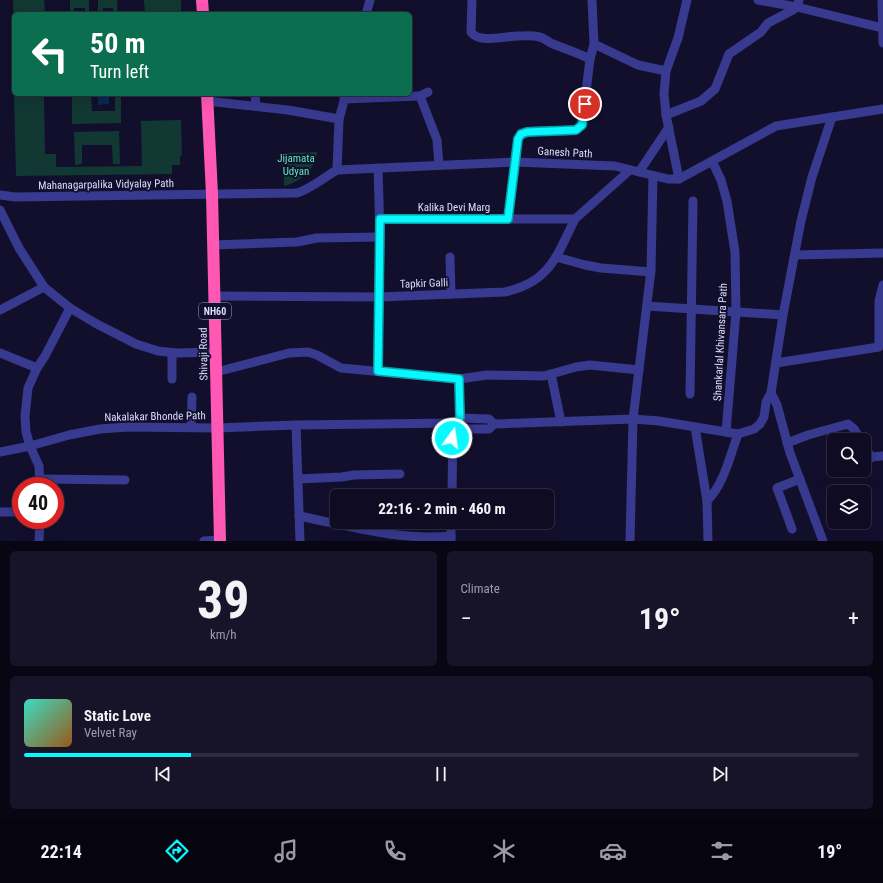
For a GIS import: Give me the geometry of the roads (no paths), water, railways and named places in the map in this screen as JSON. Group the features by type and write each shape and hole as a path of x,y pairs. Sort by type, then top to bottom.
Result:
{"highway":[{"path":"202,0 202,12"},
{"name":"Shivaji Road","path":"207,98 212,194 220,541"}],"street":[{"path":"365,0 370,0 367,12"},
{"path":"472,0 471,32 478,38 485,39 516,36 537,36 544,38 550,43 590,59"},
{"path":"508,219 518,139 521,134 540,131 576,130 582,125 590,59 594,44 592,0"},
{"path":"687,0 678,38 666,71 664,94 666,115 679,179 776,126 883,108"},
{"path":"758,0 798,3 882,28"},
{"path":"882,0 883,43"},
{"path":"666,115 701,101 715,89 729,54 761,32 768,22 793,10 798,3"},
{"path":"594,44 638,65 666,71"},
{"path":"412,94 424,94 437,140 439,165"},
{"path":"255,96 256,106"},
{"path":"337,170 339,119 345,97 371,96"},
{"path":"207,98 339,119"},
{"path":"707,501 714,495 719,485 738,434 754,430 760,424 764,416 766,402 771,393 782,315 801,222 812,177 832,117"},
{"path":"574,219 635,171 669,127"},
{"name":"Shankarlal Khivansara Path","path":"712,161 723,187 736,252 736,312 726,432"},
{"name":"Ganesh Path","path":"212,194 297,193 309,189 323,178 337,170 515,162 614,166 653,176 668,179 679,179"},
{"path":"378,168 380,219 378,371"},
{"path":"630,541 633,420 651,272 653,176"},
{"name":"Mahanagarpalika Vidyalay Path","path":"0,195 212,194"},
{"path":"690,394 693,201"},
{"path":"0,210 23,255 44,287 70,308 136,344 158,351 172,353 216,352"},
{"name":"Kalika Devi Marg","path":"380,219 574,219"},
{"name":"Tapkir Galli","path":"214,296 379,297 505,292 517,290 531,283 542,275 556,257 574,219"},
{"path":"213,245 297,242 317,238 380,237"},
{"path":"795,255 883,254"},
{"path":"450,257 450,294"},
{"path":"556,257 601,268 651,272"},
{"path":"776,363 879,347 879,301 883,285"},
{"path":"0,310 44,287"},
{"path":"647,306 782,315"},
{"path":"40,477 39,466 30,446 26,432 25,416 28,388 37,368 45,356 70,308"},
{"path":"216,372 289,353 308,352 318,354 341,368 459,379 487,375 544,376 576,366 590,365 639,370"},
{"path":"172,353 172,380"},
{"path":"0,354 37,368"},
{"path":"551,374 561,422"},
{"path":"452,489 459,379"},
{"path":"771,393 777,405 787,443 824,541"},
{"path":"191,427 192,397"},
{"name":"Nakalakar Bhonde Path","path":"0,452 30,446 69,435 100,429 128,427 217,428 489,420 494,424 633,420 659,421 738,434"},
{"path":"787,443 808,435 848,424 857,433"},
{"path":"296,425 300,541"},
{"path":"695,427 707,501 708,541"},
{"path":"871,457 883,456"},
{"path":"298,478 400,474"},
{"path":"792,529 777,488 800,479"},
{"path":"64,482 125,480"},
{"path":"0,512 12,512"},
{"path":"299,516 401,536 451,539 452,529"},
{"path":"39,541 40,529"},
{"path":"204,541 220,541"}],"water":[{"path":"98,96 109,96 109,104 98,105"}],"park label":[{"name":"Jijamata Udyan","path":"296,164"}]}
